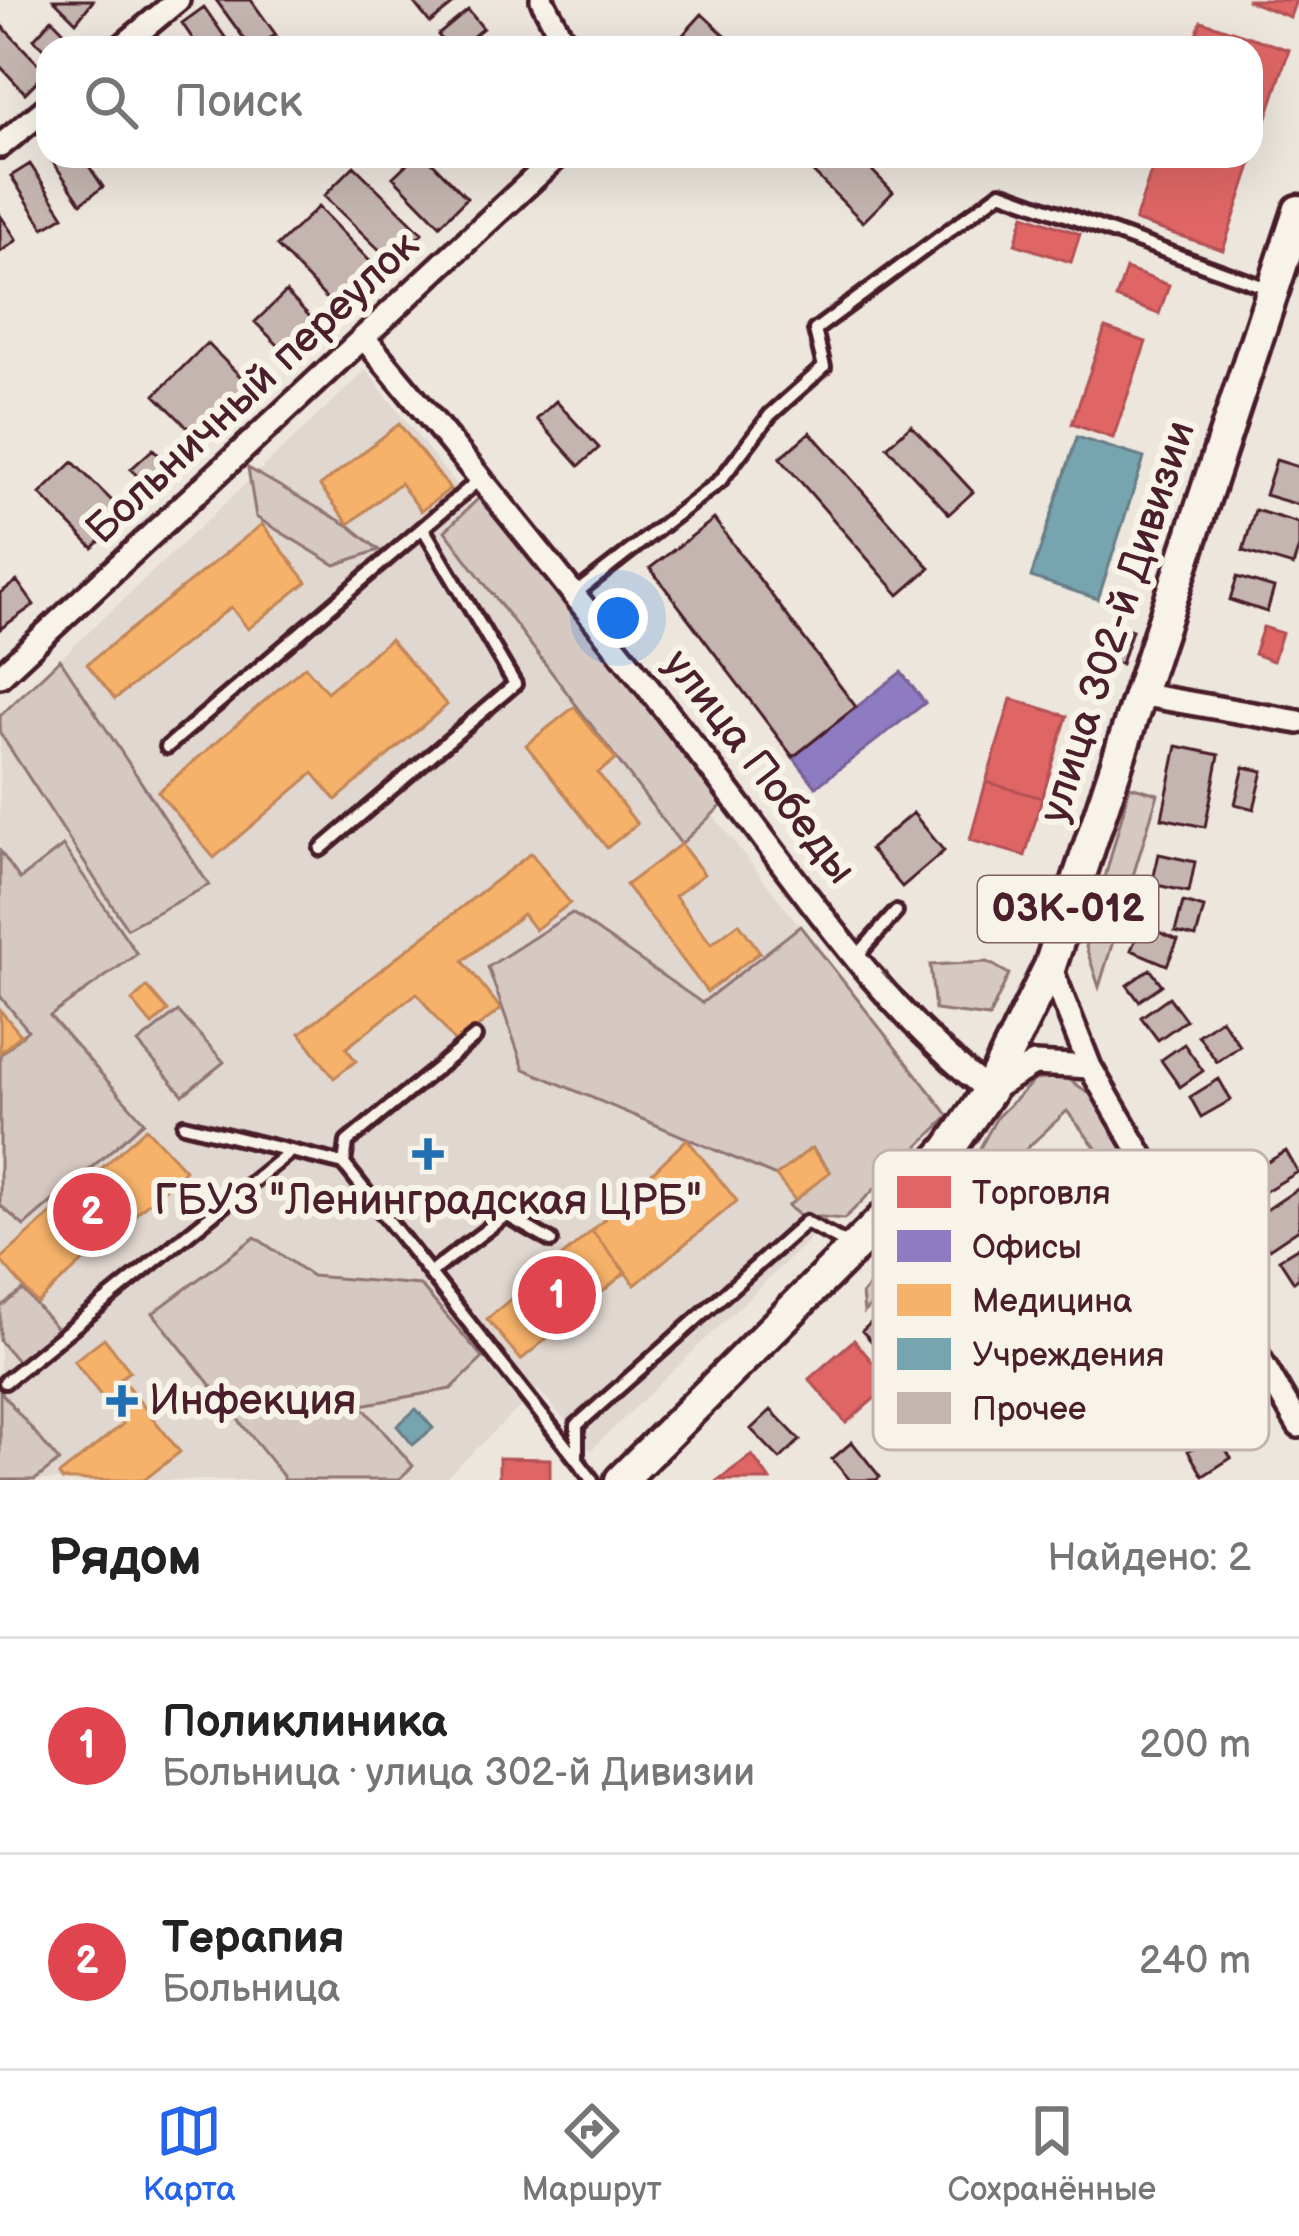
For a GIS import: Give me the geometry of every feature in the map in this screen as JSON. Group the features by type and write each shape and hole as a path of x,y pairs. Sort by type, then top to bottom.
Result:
{"main road":[{"name":"улица 302-й Дивизии","path":"948,1150 988,1091 1050,966 1299,211"},
{"name":"улица 302-й Дивизии","path":"621,1480 873,1228"}],"street":[{"path":"134,36 178,0"},
{"path":"542,0 561,36"},
{"path":"0,146 36,117"},
{"name":"Больничный переулок","path":"0,676 545,168"},
{"name":"улица Победы","path":"364,338 576,593 856,957 920,1030 988,1091"},
{"path":"1138,694 1299,722"},
{"path":"1050,966 1090,1067 1138,1150"},
{"path":"988,1091 1034,1064 1090,1067"},
{"path":"1269,1374 1299,1426"}],"lane":[{"path":"576,593 719,481 770,415 824,367 815,330 1001,192 1273,290"},
{"path":"167,746 481,478"},
{"path":"321,849 515,684 423,528"},
{"path":"856,957 896,912"},
{"path":"344,1164 347,1142 475,1037"},
{"path":"184,1125 344,1164 592,1480"},
{"path":"5,1382 291,1151"},
{"path":"430,1273 506,1215 551,1241"},
{"path":"578,1460 577,1425 806,1222 854,1248"}],"shaded area":[{"path":"366,370 943,1110 902,1150 873,1150 873,1178 591,1450 538,1389 444,1480 0,1480 0,716"},
{"path":"248,468 351,527 379,550 335,565 256,517"},
{"path":"483,494 734,794 681,844 445,531"},
{"path":"60,659 209,885 127,928 0,733 0,716"},
{"path":"1130,786 1158,794 1099,987 1086,947"},
{"path":"63,846 137,954 50,1016 144,1122 24,1226 0,1205 0,1055 28,1030 0,996 0,851 20,879"},
{"path":"572,913 702,1003 800,926 949,1116 914,1150 873,1150 873,1191 844,1219 799,1215 788,1206 830,1171 812,1148 776,1176 524,1069 488,967"},
{"path":"988,962 1009,974 989,1017 935,1010 930,965"},
{"path":"178,1011 224,1062 183,1095 138,1043"},
{"path":"1065,1077 1098,1099 1130,1150 1098,1150 1067,1111 1025,1150 979,1150 997,1117 1035,1080"},
{"path":"255,1237 312,1276 420,1285 483,1358 451,1389 361,1405 413,1466 398,1480 283,1480 153,1313"},
{"path":"873,1282 873,1303 864,1312 862,1294"},
{"path":"23,1290 68,1341 28,1374 0,1341 0,1307"},
{"path":"0,1391 59,1461 35,1480 0,1480"}],"building: Торговля":[{"path":"1246,0 1296,0 1290,17"},
{"path":"1201,21 1247,36 1196,36"},
{"path":"1263,41 1289,50 1263,129"},
{"path":"1152,168 1250,168 1223,250 1135,221"},
{"path":"1024,215 1080,234 1071,262 1015,244"},
{"path":"1126,269 1169,285 1159,314 1116,298"},
{"path":"1105,328 1146,342 1113,438 1072,424"},
{"path":"1263,627 1282,633 1273,661 1254,654"},
{"path":"1011,699 1067,716 1042,798 986,782"},
{"path":"986,782 1042,798 1025,856 970,840"},
{"path":"854,1340 873,1363 873,1400 846,1423 809,1379"},
{"path":"752,1455 770,1480 718,1480"},
{"path":"499,1458 550,1459 550,1480 499,1480"}],"building: Офисы":[{"path":"901,672 925,703 816,787 793,757"}],"building: Медицина":[{"path":"399,424 450,489 421,511 400,483 349,524 320,486"},
{"path":"262,524 307,582 248,629 231,607 115,699 87,664"},
{"path":"390,639 447,705 336,800 313,773 214,858 158,792 305,666 327,692"},
{"path":"574,707 616,759 598,773 637,824 607,848 526,745"},
{"path":"681,844 704,874 675,896 711,944 739,923 760,952 707,992 626,885"},
{"path":"531,853 570,903 535,930 523,914 463,961 501,1009 456,1044 417,993 346,1048 356,1061 334,1078 300,1033"},
{"path":"147,987 168,1011 152,1025 132,1001"},
{"path":"0,1010 21,1035 0,1053"},
{"path":"146,1128 185,1170 37,1303 0,1260"},
{"path":"687,1139 737,1201 635,1285 592,1231"},
{"path":"811,1148 830,1172 795,1200 776,1176"},
{"path":"592,1231 626,1272 521,1360 487,1319"},
{"name":"Инфекция","path":"104,1338 130,1371 121,1378 180,1452 144,1480 62,1480 59,1475 123,1424 74,1361"}],"building: Учреждения":[{"path":"1077,437 1144,458 1098,599 1031,577"},
{"path":"416,1409 433,1428 413,1445 397,1426"}],"building: Прочее":[{"path":"54,0 93,0 93,1 76,22"},
{"path":"216,0 251,0 276,35 242,36"},
{"path":"459,0 430,23 415,4"},
{"path":"204,7 224,36 191,36 182,23"},
{"path":"468,10 483,28 473,36 438,35"},
{"path":"702,14 725,36 682,36"},
{"path":"52,19 68,36 37,36"},
{"path":"0,24 36,62 36,82 25,93 0,66"},
{"path":"30,164 64,216 44,228 11,176"},
{"path":"57,168 90,168 103,187 81,203"},
{"path":"356,168 422,233 393,263 324,196"},
{"path":"402,168 438,168 467,198 440,225 393,177"},
{"path":"809,168 870,168 893,192 863,222"},
{"path":"318,207 382,274 341,314 277,246"},
{"path":"0,215 17,240 0,252"},
{"path":"286,292 323,330 293,360 255,322"},
{"path":"207,343 252,388 200,440 155,395"},
{"path":"556,401 599,448 579,466 537,419"},
{"path":"911,425 973,492 949,514 887,447"},
{"path":"810,432 930,568 899,595 780,458"},
{"path":"153,449 166,463 143,483 131,469"},
{"path":"1276,460 1299,467 1299,505 1265,495"},
{"path":"73,462 126,515 93,548 40,494"},
{"path":"1255,510 1299,523 1293,566 1243,551"},
{"path":"714,519 856,707 793,757 650,568"},
{"path":"1237,577 1274,588 1267,612 1230,600"},
{"path":"17,581 34,605 0,629 0,593"},
{"path":"1119,626 1132,630 1121,664 1108,660"},
{"path":"1177,746 1219,755 1205,827 1162,818"},
{"path":"1244,767 1263,771 1254,809 1235,804"},
{"path":"913,813 944,851 902,887 870,849"},
{"path":"1159,854 1195,862 1189,892 1152,884"},
{"path":"1183,902 1204,908 1196,937 1175,932"},
{"path":"1142,925 1178,940 1167,965 1131,950"},
{"path":"1150,969 1162,985 1139,1001 1127,985"},
{"path":"1169,997 1186,1020 1158,1040 1141,1017"},
{"path":"1221,1019 1240,1046 1217,1062 1198,1035"},
{"path":"1184,1044 1203,1071 1180,1087 1161,1060"},
{"path":"1219,1079 1231,1100 1201,1117 1190,1097"},
{"path":"1286,1151 1298,1172 1269,1189 1269,1161"},
{"path":"1299,1188 1299,1229 1269,1249 1269,1208"},
{"path":"1299,1247 1299,1278 1294,1282 1279,1259"},
{"path":"873,1321 873,1343 862,1331"},
{"path":"771,1410 800,1440 780,1459 751,1429"},
{"path":"852,1442 880,1477 876,1480 850,1480 832,1459"},
{"path":"1226,1450 1231,1458 1203,1476 1188,1451"}],"place":[{"name":"ГБУЗ \"Ленинградская ЦРБ\"","path":"428,1154"},
{"name":"Терапия","path":"92,1212"},
{"name":"Поликлиника","path":"557,1295"},
{"name":"Инфекция","path":"122,1401"}]}
